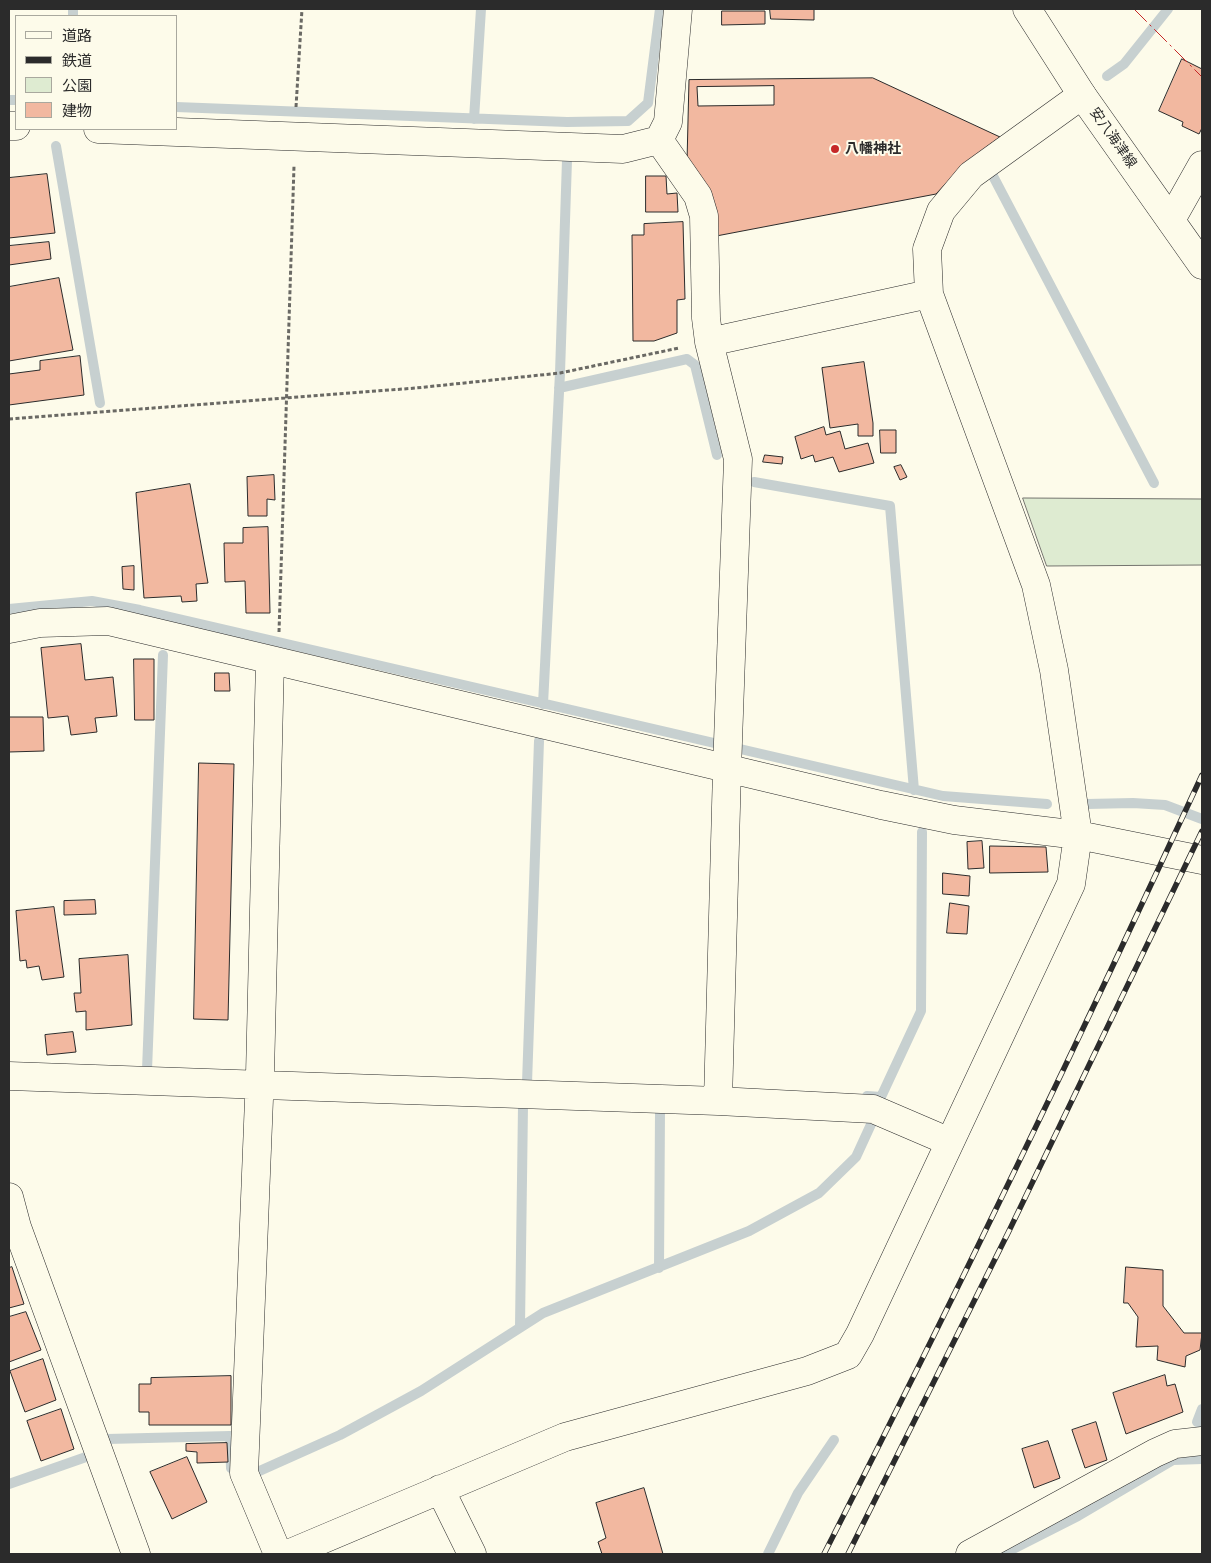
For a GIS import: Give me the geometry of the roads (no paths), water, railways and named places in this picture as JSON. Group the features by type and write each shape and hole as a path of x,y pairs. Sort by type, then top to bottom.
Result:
{"street":[{"path":"126,130 622,149 659,140 668,122 678,9"},
{"name":"安八海津線","path":"1027,9 1082,95 1202,265"},
{"path":"288,1554 565,1437 807,1371 848,1355 860,1334 1071,884 1078,835 1054,670 1036,584 928,294 927,250 941,211 971,175 1082,95"},
{"path":"659,140 698,196 704,216 706,318 709,342 738,459 726,770 718,1101"},
{"path":"1171,220 1202,165"},
{"path":"709,342 928,294"},
{"path":"9,629 40,623 108,621 726,770 954,820 1078,835 1202,860"},
{"path":"274,662 244,1473 278,1554"},
{"path":"9,1076 718,1101 873,1109 950,1142"},
{"path":"9,1197 13,1229 136,1554"},
{"path":"970,1554 1155,1453 1175,1444 1202,1441"},
{"path":"440,1489 472,1554"}],"waterway":[{"path":"73,9 73,15"},
{"path":"474,119 481,9"},
{"path":"178,107 567,122 628,121 648,103 660,9"},
{"path":"1107,76 1124,64 1168,9"},
{"path":"9,100 15,100"},
{"path":"56,146 100,403"},
{"path":"543,704 560,373 567,160"},
{"path":"993,176 1154,483"},
{"path":"559,388 687,359 695,365 717,455"},
{"path":"754,482 890,506 914,790"},
{"path":"9,609 92,601 140,610 943,796 1047,804"},
{"path":"147,1070 163,655"},
{"path":"527,1083 539,741"},
{"path":"1087,804 1133,803 1165,805 1202,819"},
{"path":"867,1096 881,1097 921,1011 922,832"},
{"path":"520,1326 523,1106"},
{"path":"659,1268 660,1111"},
{"path":"255,1473 340,1435 421,1391 543,1313 749,1231 819,1193 856,1157 873,1120"},
{"path":"1202,1409 1197,1422 1202,1422"},
{"path":"107,1439 230,1436 231,1468"},
{"path":"768,1554 798,1493 834,1440"},
{"path":"9,1484 86,1457"},
{"path":"1003,1554 1078,1516 1173,1460 1202,1459"}],"railway":[{"path":"824,1554 1017,1166 1202,775"},
{"path":"848,1554 1008,1233 1202,831"}],"place":[{"name":"八幡神社","path":"835,149"}]}
